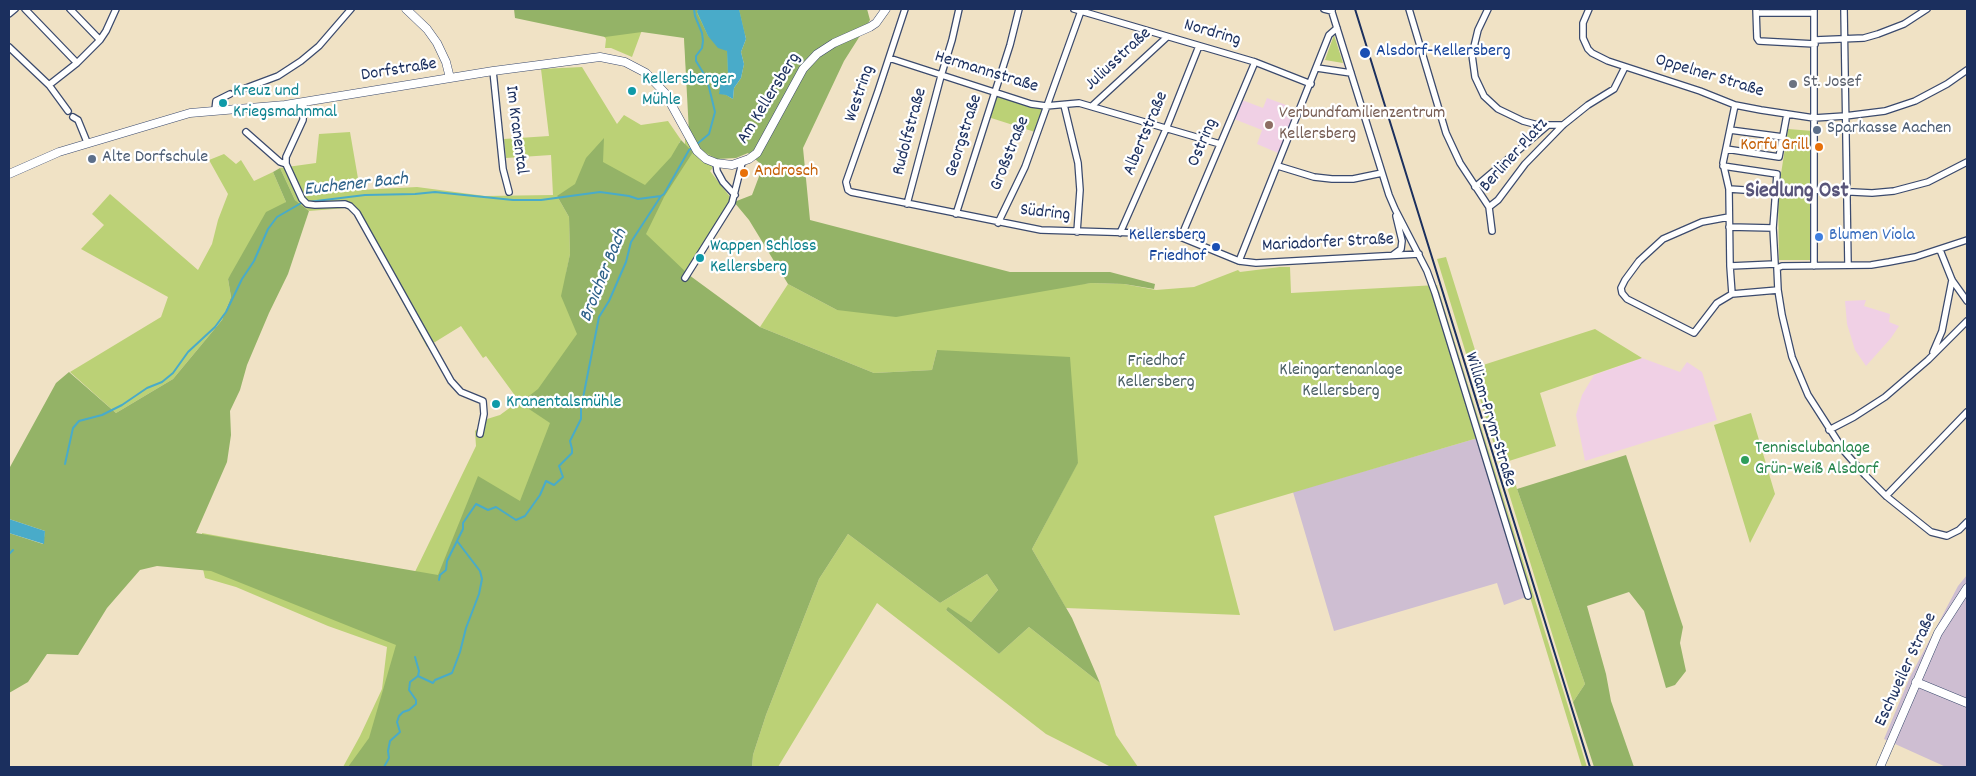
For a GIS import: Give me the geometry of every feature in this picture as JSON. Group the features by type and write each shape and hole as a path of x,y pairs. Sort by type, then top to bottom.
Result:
{"main road":[{"path":"406,9 427,29 437,42 446,62 450,78"},
{"name":"Am Kellersberg","path":"716,163 732,165 742,163 757,153 763,145 802,69 817,54 834,43 876,23 886,9"},
{"name":"Dorfstraße","path":"9,174 33,162 87,142 190,113 258,108 304,102 591,57 611,58 625,62 646,73 666,92 690,140 698,151 706,159 716,163"},
{"name":"Eschweiler Straße","path":"1880,767 1938,634 1967,588"},
{"path":"1916,682 1967,703"}],"street":[{"path":"9,14 15,9"},
{"path":"25,9 77,63"},
{"path":"70,9 100,40"},
{"path":"49,86 77,63 100,40 116,9"},
{"path":"238,91 278,76 301,61 319,46 351,9"},
{"name":"Westring","path":"848,190 846,182 905,9"},
{"name":"Rudolfstraße","path":"907,204 959,9"},
{"name":"Georgstraße","path":"956,214 1010,45 1019,9"},
{"path":"1324,9 1331,10 1395,210 1402,241 1401,249 1393,256"},
{"path":"1418,9 1410,10 1446,133 1460,163 1489,207 1492,231"},
{"path":"1488,9 1478,30 1472,55 1475,77 1480,89 1490,103 1511,116 1538,125 1563,125"},
{"name":"Oppelner Straße","path":"1590,9 1584,23 1583,38 1588,49 1598,56 1735,105 1787,114 1814,118 1866,114 1899,107 1929,94 1967,70"},
{"path":"1844,9 1848,265"},
{"path":"1814,266 1815,42 1814,11 1756,11 1759,42 1815,42 1864,38 1892,30 1927,9"},
{"name":"Nordring","path":"1078,10 1255,62 1311,84"},
{"name":"Großstraße","path":"998,223 1024,167 1078,10"},
{"path":"1239,261 1329,35 1337,28"},
{"name":"Juliusstraße","path":"1092,106 1167,37"},
{"name":"Albertstraße","path":"1120,233 1166,129 1199,46"},
{"path":"9,47 49,86 68,111"},
{"name":"Hermannstraße","path":"889,58 1031,104 1046,106 1079,103 1220,144"},
{"name":"Ostring","path":"1181,237 1255,62"},
{"name":"Berliner Platz","path":"1489,207 1498,200 1526,164 1563,125 1588,105 1614,89 1626,67"},
{"path":"1317,68 1351,73"},
{"name":"Im Kranental","path":"493,71 503,169 509,192"},
{"path":"215,110 216,101 230,94"},
{"path":"304,102 303,120 286,157 286,164 302,199 307,204 326,206 345,204 350,206 356,213 451,381 461,392 477,397 483,402 484,414 480,434"},
{"path":"1064,105 1078,163 1080,190 1078,232"},
{"path":"1732,294 1729,188 1723,166 1735,105"},
{"path":"1726,149 1779,157 1787,114"},
{"path":"73,117 78,120 87,142"},
{"name":"Berliner Platz","path":"1475,187 1547,126"},
{"path":"1730,130 1783,137"},
{"path":"246,132 280,162 286,164"},
{"path":"1814,190 1872,193 1912,186 1928,182 1967,162"},
{"path":"716,163 717,171 723,182 734,195"},
{"path":"684,278 727,212 734,195 742,163"},
{"path":"1278,166 1314,178 1332,180 1368,177 1382,173"},
{"path":"1723,166 1777,174 1773,228 1774,264 1730,266"},
{"path":"1729,188 1775,192"},
{"name":"Südring","path":"848,190 856,194 1041,230 1173,234 1239,261"},
{"name":"William-Prym-Straße","path":"1395,210 1419,254 1435,293 1528,596"},
{"path":"1729,217 1702,222 1663,239 1639,261 1624,280 1621,288 1622,294 1627,299 1694,333 1717,304 1732,294 1778,290"},
{"path":"1729,227 1773,228"},
{"path":"1967,240 1940,250 1889,262 1782,266 1777,268 1782,314 1792,357 1808,394 1829,430 1860,469 1886,496 1931,532 1947,536 1955,533 1967,522"},
{"path":"1940,250 1952,280 1967,301"},
{"name":"Mariadorfer Straße","path":"1239,261 1264,262 1419,254"},
{"path":"1928,360 1942,331 1952,280"},
{"path":"1829,430 1885,397 1928,360 1967,322"},
{"path":"1886,496 1967,412"}],"shaded area":[{"name":"Verbundfamilienzentrum Kellersberg","path":"1267,98 1297,109 1278,153 1257,144 1262,130 1234,119 1242,100 1263,108"},
{"path":"1866,300 1864,306 1890,314 1889,322 1899,326 1866,366 1855,350 1847,324 1845,301"},
{"path":"1642,358 1680,372 1687,362 1702,372 1717,420 1585,461 1576,415 1582,395 1594,375"},
{"path":"1481,437 1526,597 1504,605 1497,583 1334,631 1293,492"},
{"path":"1967,575 1967,767 1946,767 1884,739 1910,677 1958,586"}],"green space":[{"path":"514,9 698,9 697,13 708,36 727,51 728,76 719,93 733,99 734,88 741,78 744,64 741,52 746,39 739,9 867,9 870,20 844,61 803,148 810,220 1010,272 1110,272 1155,284 1154,289 1124,284 1091,283 896,317 837,310 788,284 749,220 734,202 752,195 763,166 748,153 736,158 717,159 703,151 689,133 684,38 642,32 605,37 515,18"},
{"path":"515,9 752,9 710,171 734,202 689,275 449,767 343,767 382,689 387,647 328,626 236,587 205,578 202,533 372,564 413,576 476,446 475,431 487,419 500,415 519,401 486,356 483,358 461,326 427,347 355,215 346,208 309,211 295,200 280,168 316,163 319,134 350,132 360,190 417,187 485,196 553,195 551,155 506,158 504,139 549,136 541,69 582,67 617,124 624,115 641,125 668,121 681,140 679,143 682,149 685,144 685,136 690,132 684,34 642,30 632,57 611,48 605,48 606,39 603,35 515,17","holes":["557,196 566,196 580,264 566,274 570,254 569,217"]},
{"path":"1334,35 1343,63 1325,60"},
{"path":"996,96 1031,107 1043,108 1035,132 988,117"},
{"path":"1788,129 1813,131 1813,260 1779,260 1778,193"},
{"path":"604,138 603,162 645,185 671,157 681,140 693,152 664,197 646,234 689,275 760,327 874,373 932,370 937,350 1070,357 1078,463 1032,549 1072,618 1100,683 1029,627 999,654 946,610 948,607 971,622 998,590 987,574 940,603 848,534 819,579 766,715 753,755 752,767 348,767 369,738 396,645 211,571 157,566 140,570 107,608 78,655 47,654 28,682 9,693 9,533 43,544 45,531 9,519 9,467 56,383 69,372 116,413 173,379 222,320 231,297 228,279 266,212 286,202 273,172 280,168 295,200 309,211 288,274 269,313 247,365 240,390 230,411 231,435 227,462 196,533 438,575 478,476 520,501 550,423 520,403 538,389 577,334 561,296 570,254 569,217 557,196 575,184 586,158"},
{"path":"224,154 236,164 241,160 254,181 273,172 286,202 228,279 231,297 222,320 173,379 116,413 70,372 161,317 168,297 81,249 104,225 92,214 110,194 198,270 212,244 218,220 228,194 209,160"},
{"path":"1446,257 1480,366 1595,329 1642,358 1540,393 1556,446 1509,461 1585,684 1573,702 1437,259"},
{"path":"1290,267 1291,293 1437,285 1587,767 1582,767 1481,437 1214,516 1240,615 1066,608 1032,549 1078,462 937,350 932,370 874,373 760,327 788,284 837,310 1091,283 1124,284 1156,290 1194,287 1238,270 1240,272"},
{"name":"Tennisclubanlage Grün-Weiß Alsdorf","path":"1751,413 1775,494 1750,543 1714,425"},
{"path":"1626,455 1683,627 1680,643 1686,671 1675,685 1666,688 1644,611 1629,592 1587,606 1606,674 1611,701 1634,767 1594,767 1573,702 1585,684 1517,489"},
{"path":"848,534 940,603 987,574 998,590 971,622 948,608 946,610 999,654 1029,627 1100,683 1116,735 1138,767 1111,767 1046,734 877,603 778,767 752,767 753,755 766,715 819,579"}],"water":[{"path":"698,9 739,9 746,39 741,52 744,64 741,78 734,88 733,99 719,94 721,79 728,75 727,51 718,48 708,36 697,12"},
{"path":"9,519 45,531 44,544 9,533"}],"waterway":[{"name":"Broicher Bach","path":"694,9 703,41 702,48 696,56 696,61 707,79 715,112 709,134 697,144"},
{"name":"Broicher Bach","path":"439,580 440,575 446,570 447,561 463,529 463,523 476,504 488,510 496,507 516,520 525,516 540,495 546,481 554,485 563,477 559,466 572,453 570,441 581,419 581,408 599,317 609,301 626,262 631,242 664,194 689,150 693,147"},
{"name":"Euchener Bach","path":"308,202 365,195 435,192 513,200 541,200 600,192 638,199 661,196"},
{"name":"Euchener Bach","path":"65,464 73,428 79,421 102,415 122,405 147,388 162,382 173,373 188,352 215,327 226,312 242,279 254,261 268,229 277,217 303,202"},
{"name":"Broicher Bach","path":"418,676 433,683 435,680 452,673 479,594 482,579 480,571 457,541"},
{"name":"Euchener Bach","path":"9,554 13,550"},
{"name":"Broicher Bach","path":"384,767 389,758 390,741 400,732 397,722 399,716 416,704 416,700 409,690 410,682 418,676 419,671 415,657"}],"railway":[{"path":"1355,9 1590,767"}],"place":[{"name":"Alsdorf-Kellersberg","path":"1365,53"},
{"name":"St. Josef","path":"1793,84"},
{"name":"Kellersberger Mühle","path":"632,91"},
{"name":"Kreuz und Kriegsmahnmal","path":"223,103"},
{"name":"Verbundfamilienzentrum Kellersberg","path":"1269,125"},
{"name":"Sparkasse Aachen","path":"1817,130"},
{"name":"Korfu Grill","path":"1819,147"},
{"name":"Alte Dorfschule","path":"92,159"},
{"name":"Androsch","path":"744,173"},
{"name":"Blumen Viola","path":"1819,237"},
{"name":"Kellersberg Friedhof","path":"1216,247"},
{"name":"Wappen Schloss Kellersberg","path":"700,258"},
{"name":"Kranentalsmühle","path":"496,404"},
{"name":"Tennisclubanlage Grün-Weiß Alsdorf","path":"1745,460"}],"district":[{"name":"Siedlung Ost","path":"1797,193"}],"park label":[{"name":"Friedhof Kellersberg","path":"1156,373"},
{"name":"Kleingartenanlage Kellersberg","path":"1341,382"}]}
